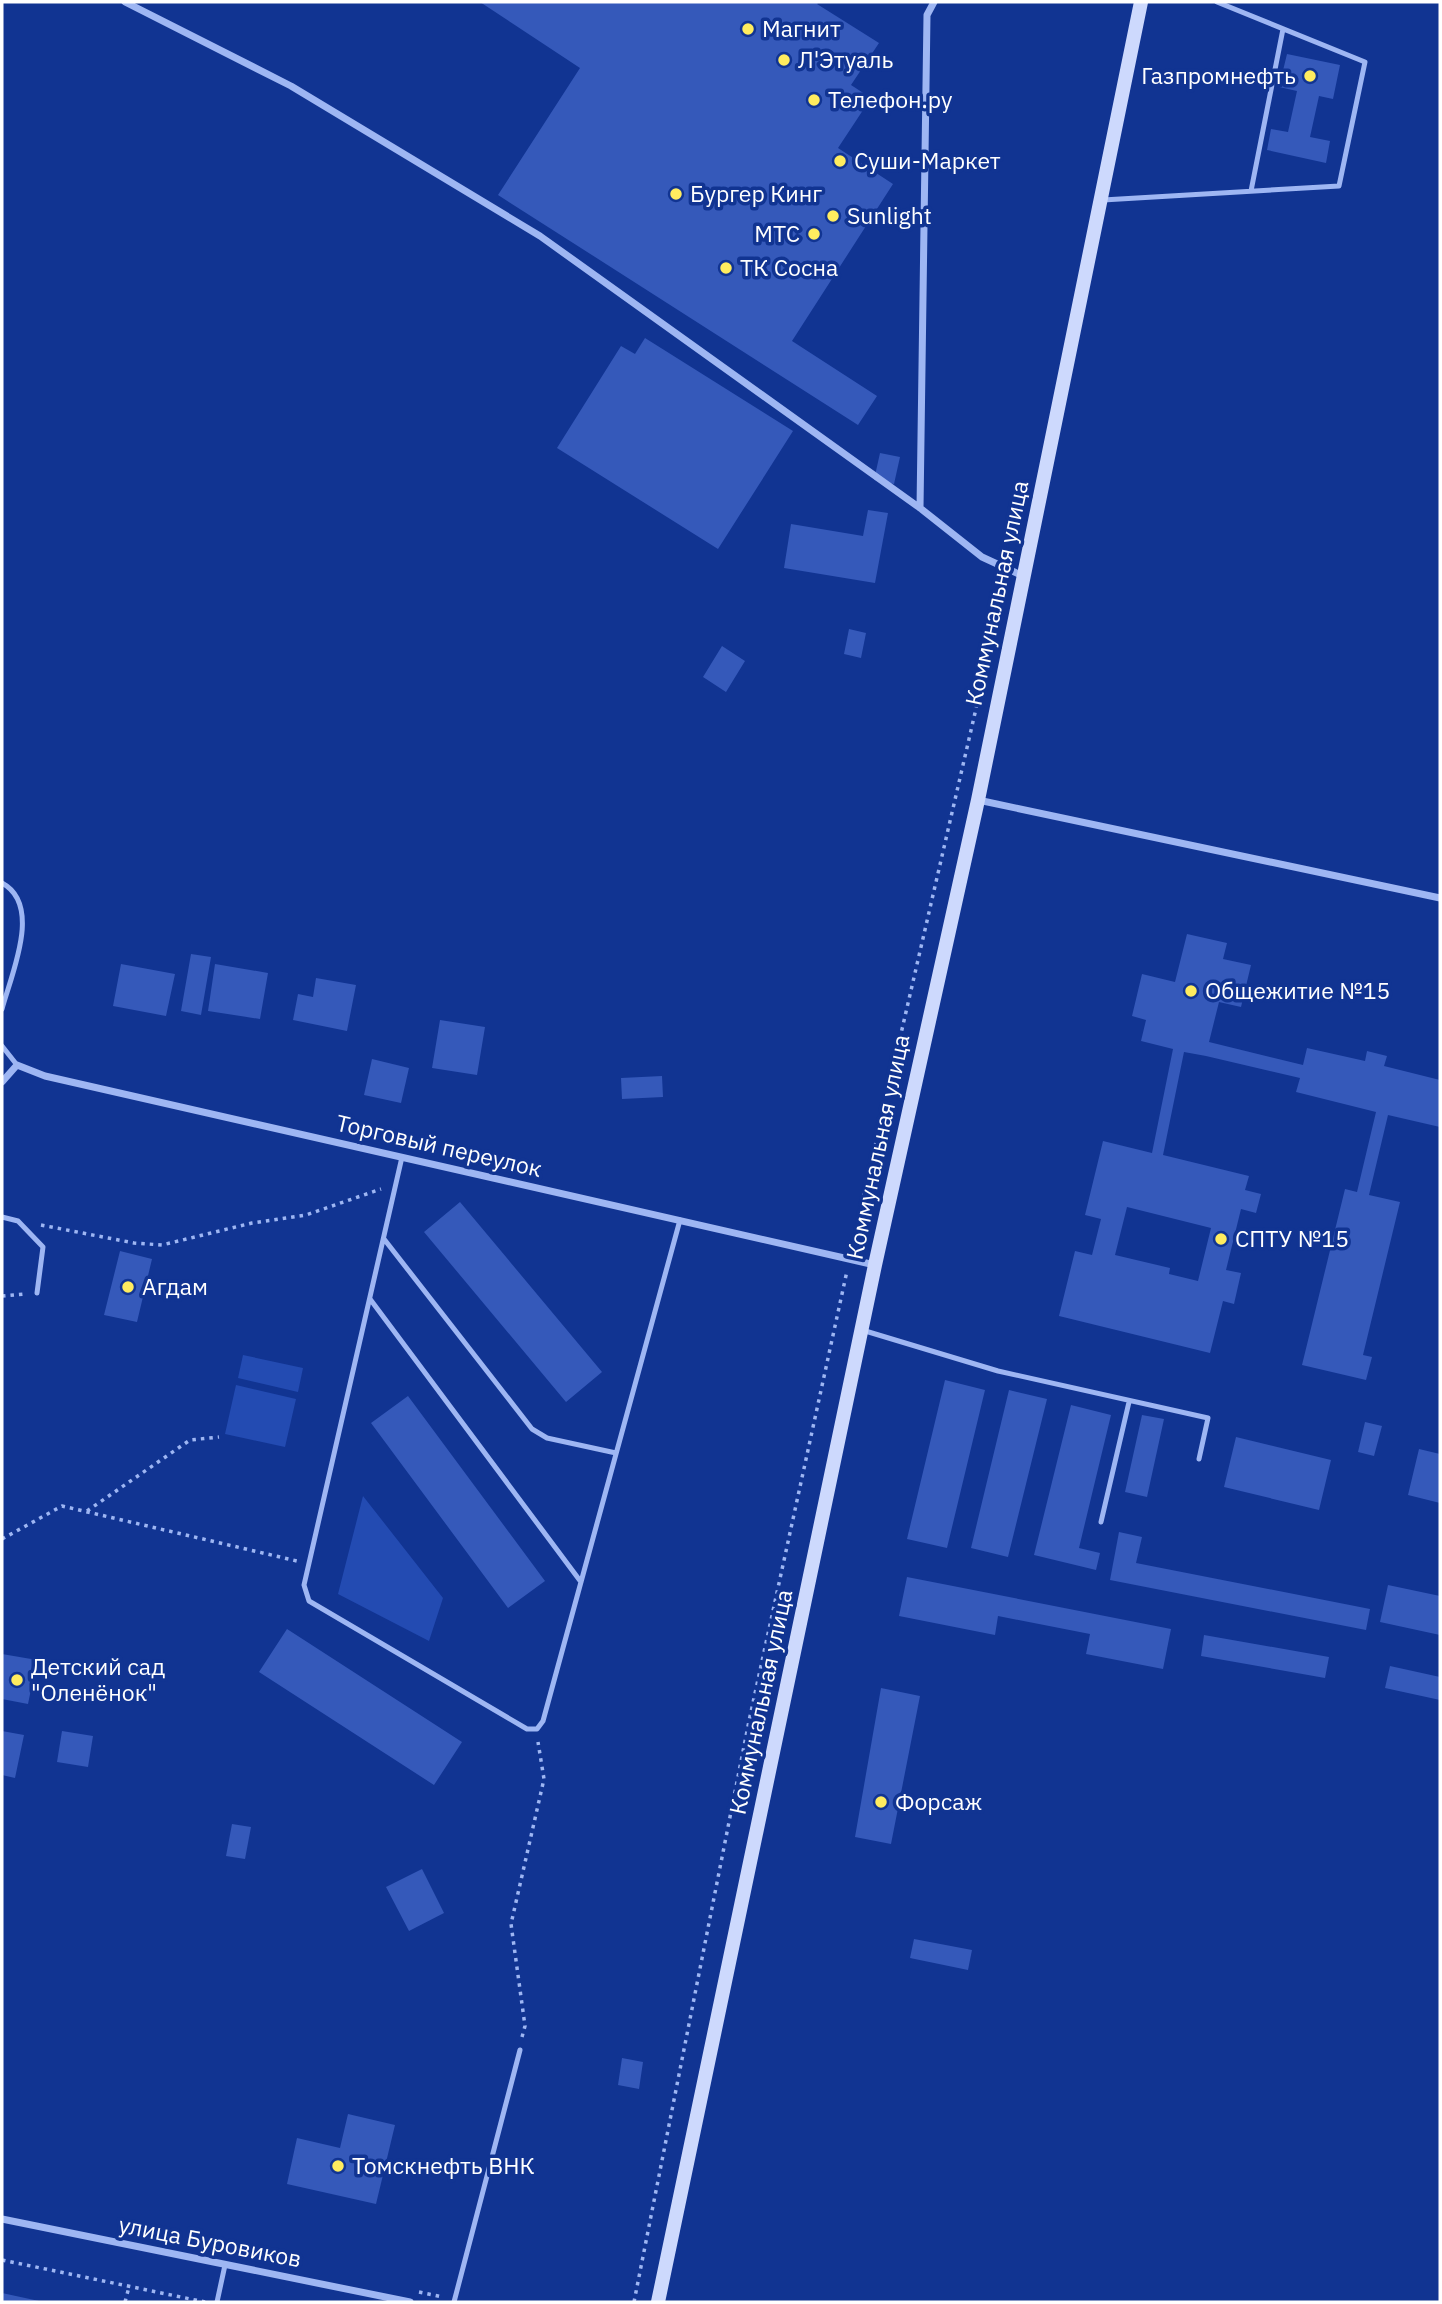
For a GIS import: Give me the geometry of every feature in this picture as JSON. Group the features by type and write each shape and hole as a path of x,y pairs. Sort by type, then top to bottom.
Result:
{"main road":[{"name":"Коммунальная улица","path":"659,2302 862,1330 978,800 1141,2"}],"street":[{"path":"125,2 291,86 540,236 919,508 982,557 1024,577"},
{"path":"919,508 927,15 934,2"},
{"path":"978,800 1440,898"},
{"path":"2,1082 17,1065"},
{"name":"Торговый переулок","path":"17,1065 45,1076 876,1265"},
{"name":"улица Буровиков","path":"2,2220 410,2302"}],"lane":[{"path":"1100,200 1339,186 1365,62 1217,2"},
{"path":"1251,191 1283,29"},
{"path":"2,883 21,905 23,929 2,1009"},
{"path":"2,1046 17,1065"},
{"path":"402,1157 304,1585 309,1601 527,1729 537,1730 543,1721 680,1220"},
{"path":"2,1217 18,1221 43,1247 37,1293"},
{"path":"384,1239 532,1429 547,1438 617,1453"},
{"path":"370,1299 581,1582"},
{"path":"862,1330 998,1371 1208,1418 1199,1459"},
{"path":"1101,1522 1129,1402"},
{"path":"454,2302 520,2050"},
{"path":"216,2302 225,2265"}],"path":[{"path":"634,2302 749,1721 849,1259 983,678"},
{"path":"18,1221 134,1243 162,1245 252,1223 306,1215 396,1184"},
{"path":"2,1296 37,1293"},
{"path":"86,1512 190,1440 219,1437"},
{"path":"2,1539 62,1506 309,1563"},
{"path":"520,2050 525,2026 511,1924 544,1779 537,1730"},
{"path":"2,2260 205,2302"},
{"path":"125,2302 129,2286"}],"shaded area":[{"path":"243,1355 303,1368 298,1392 238,1378"},
{"path":"236,1385 296,1399 285,1447 225,1434"},
{"path":"363,1496 443,1598 429,1641 338,1594"}],"building":[{"name":"ТК Сосна","path":"480,2 819,2 817,4 879,43 851,85 871,98 838,148 893,184 792,341 877,396 858,425 498,195 580,68"},
{"path":"1287,54 1340,65 1333,99 1319,96 1310,137 1330,141 1326,163 1267,150 1271,129 1288,132 1297,91 1279,87"},
{"path":"645,338 793,431 718,549 557,448 621,346 635,354"},
{"path":"880,453 900,457 894,484 874,480"},
{"path":"868,510 888,513 875,583 784,568 791,524 863,536"},
{"path":"849,629 866,633 861,658 844,654"},
{"path":"722,646 745,661 726,692 703,677"},
{"path":"1187,934 1227,943 1223,959 1251,965 1241,1007 1219,1002 1209,1042 1303,1065 1307,1048 1365,1061 1367,1051 1387,1056 1384,1066 1440,1080 1440,1127 1388,1115 1369,1195 1400,1202 1363,1355 1372,1357 1366,1380 1302,1365 1345,1189 1357,1192 1376,1112 1296,1092 1300,1078 1206,1056 1184,1052 1163,1155 1249,1176 1245,1190 1261,1194 1256,1213 1241,1209 1226,1270 1241,1273 1234,1304 1223,1301 1210,1353 1059,1316 1075,1251 1092,1255 1101,1219 1085,1215 1103,1141 1152,1153 1173,1049 1141,1041 1146,1020 1132,1016 1142,974 1175,982","holes":["1127,1207 1211,1228 1198,1281 1169,1274 1170,1268 1115,1255"]},
{"path":"191,954 211,957 201,1015 181,1011"},
{"path":"121,964 175,974 166,1016 113,1006"},
{"path":"215,964 268,973 260,1019 208,1011"},
{"path":"316,978 356,985 347,1031 293,1020 298,994 313,997"},
{"path":"440,1020 485,1027 477,1075 432,1068"},
{"path":"372,1059 409,1068 401,1103 364,1095"},
{"path":"662,1076 663,1097 622,1099 621,1078"},
{"path":"460,1202 602,1372 566,1402 424,1232"},
{"name":"Агдам","path":"120,1251 152,1259 137,1322 104,1315"},
{"path":"945,1380 985,1390 947,1548 907,1539"},
{"path":"1009,1390 1047,1399 1008,1557 971,1548"},
{"path":"408,1396 545,1581 508,1608 371,1423"},
{"path":"1071,1405 1111,1415 1079,1548 1100,1553 1096,1570 1034,1555"},
{"path":"1142,1415 1164,1419 1147,1497 1125,1492"},
{"path":"1365,1422 1382,1426 1374,1456 1358,1452"},
{"path":"1236,1437 1331,1460 1319,1510 1224,1487"},
{"path":"1419,1449 1440,1454 1440,1503 1408,1495"},
{"path":"1119,1532 1142,1537 1136,1563 1370,1609 1366,1630 1110,1580"},
{"path":"907,1577 1171,1629 1163,1669 1086,1654 1090,1634 998,1616 995,1635 899,1616"},
{"path":"1388,1585 1440,1596 1440,1635 1380,1622"},
{"path":"287,1629 462,1742 434,1785 259,1672"},
{"path":"1204,1635 1329,1657 1325,1678 1201,1656"},
{"name":"Детский сад \"Оленёнок\"","path":"2,1654 37,1660 28,1704 2,1699"},
{"path":"1390,1666 1440,1677 1440,1700 1385,1688"},
{"path":"881,1688 920,1696 891,1844 855,1837"},
{"name":"Детский сад \"Оленёнок\"","path":"2,1731 24,1735 15,1778 2,1775"},
{"path":"62,1731 93,1736 88,1767 57,1762"},
{"path":"232,1824 251,1827 245,1859 226,1856"},
{"path":"422,1869 444,1913 409,1931 386,1887"},
{"path":"914,1939 972,1950 968,1970 910,1958"},
{"path":"622,2058 643,2062 639,2089 618,2085"},
{"name":"Томскнефть ВНК","path":"348,2114 395,2125 376,2204 287,2184 297,2138 340,2148"},
{"path":"2,2293 39,2301 39,2302 2,2302"}],"place":[{"name":"Магнит","path":"748,29"},
{"name":"Л'Этуаль","path":"784,60"},
{"name":"Газпромнефть","path":"1310,76"},
{"name":"Телефон.ру","path":"814,100"},
{"name":"Суши-Маркет","path":"840,161"},
{"name":"Бургер Кинг","path":"676,194"},
{"name":"Sunlight","path":"833,216"},
{"name":"МТС","path":"814,234"},
{"name":"ТК Сосна","path":"726,268"},
{"name":"Общежитие №15","path":"1191,991"},
{"name":"СПТУ №15","path":"1221,1239"},
{"name":"Агдам","path":"128,1287"},
{"name":"Детский сад \"Оленёнок\"","path":"17,1680"},
{"name":"Форсаж","path":"881,1802"},
{"name":"Томскнефть ВНК","path":"338,2166"}]}
